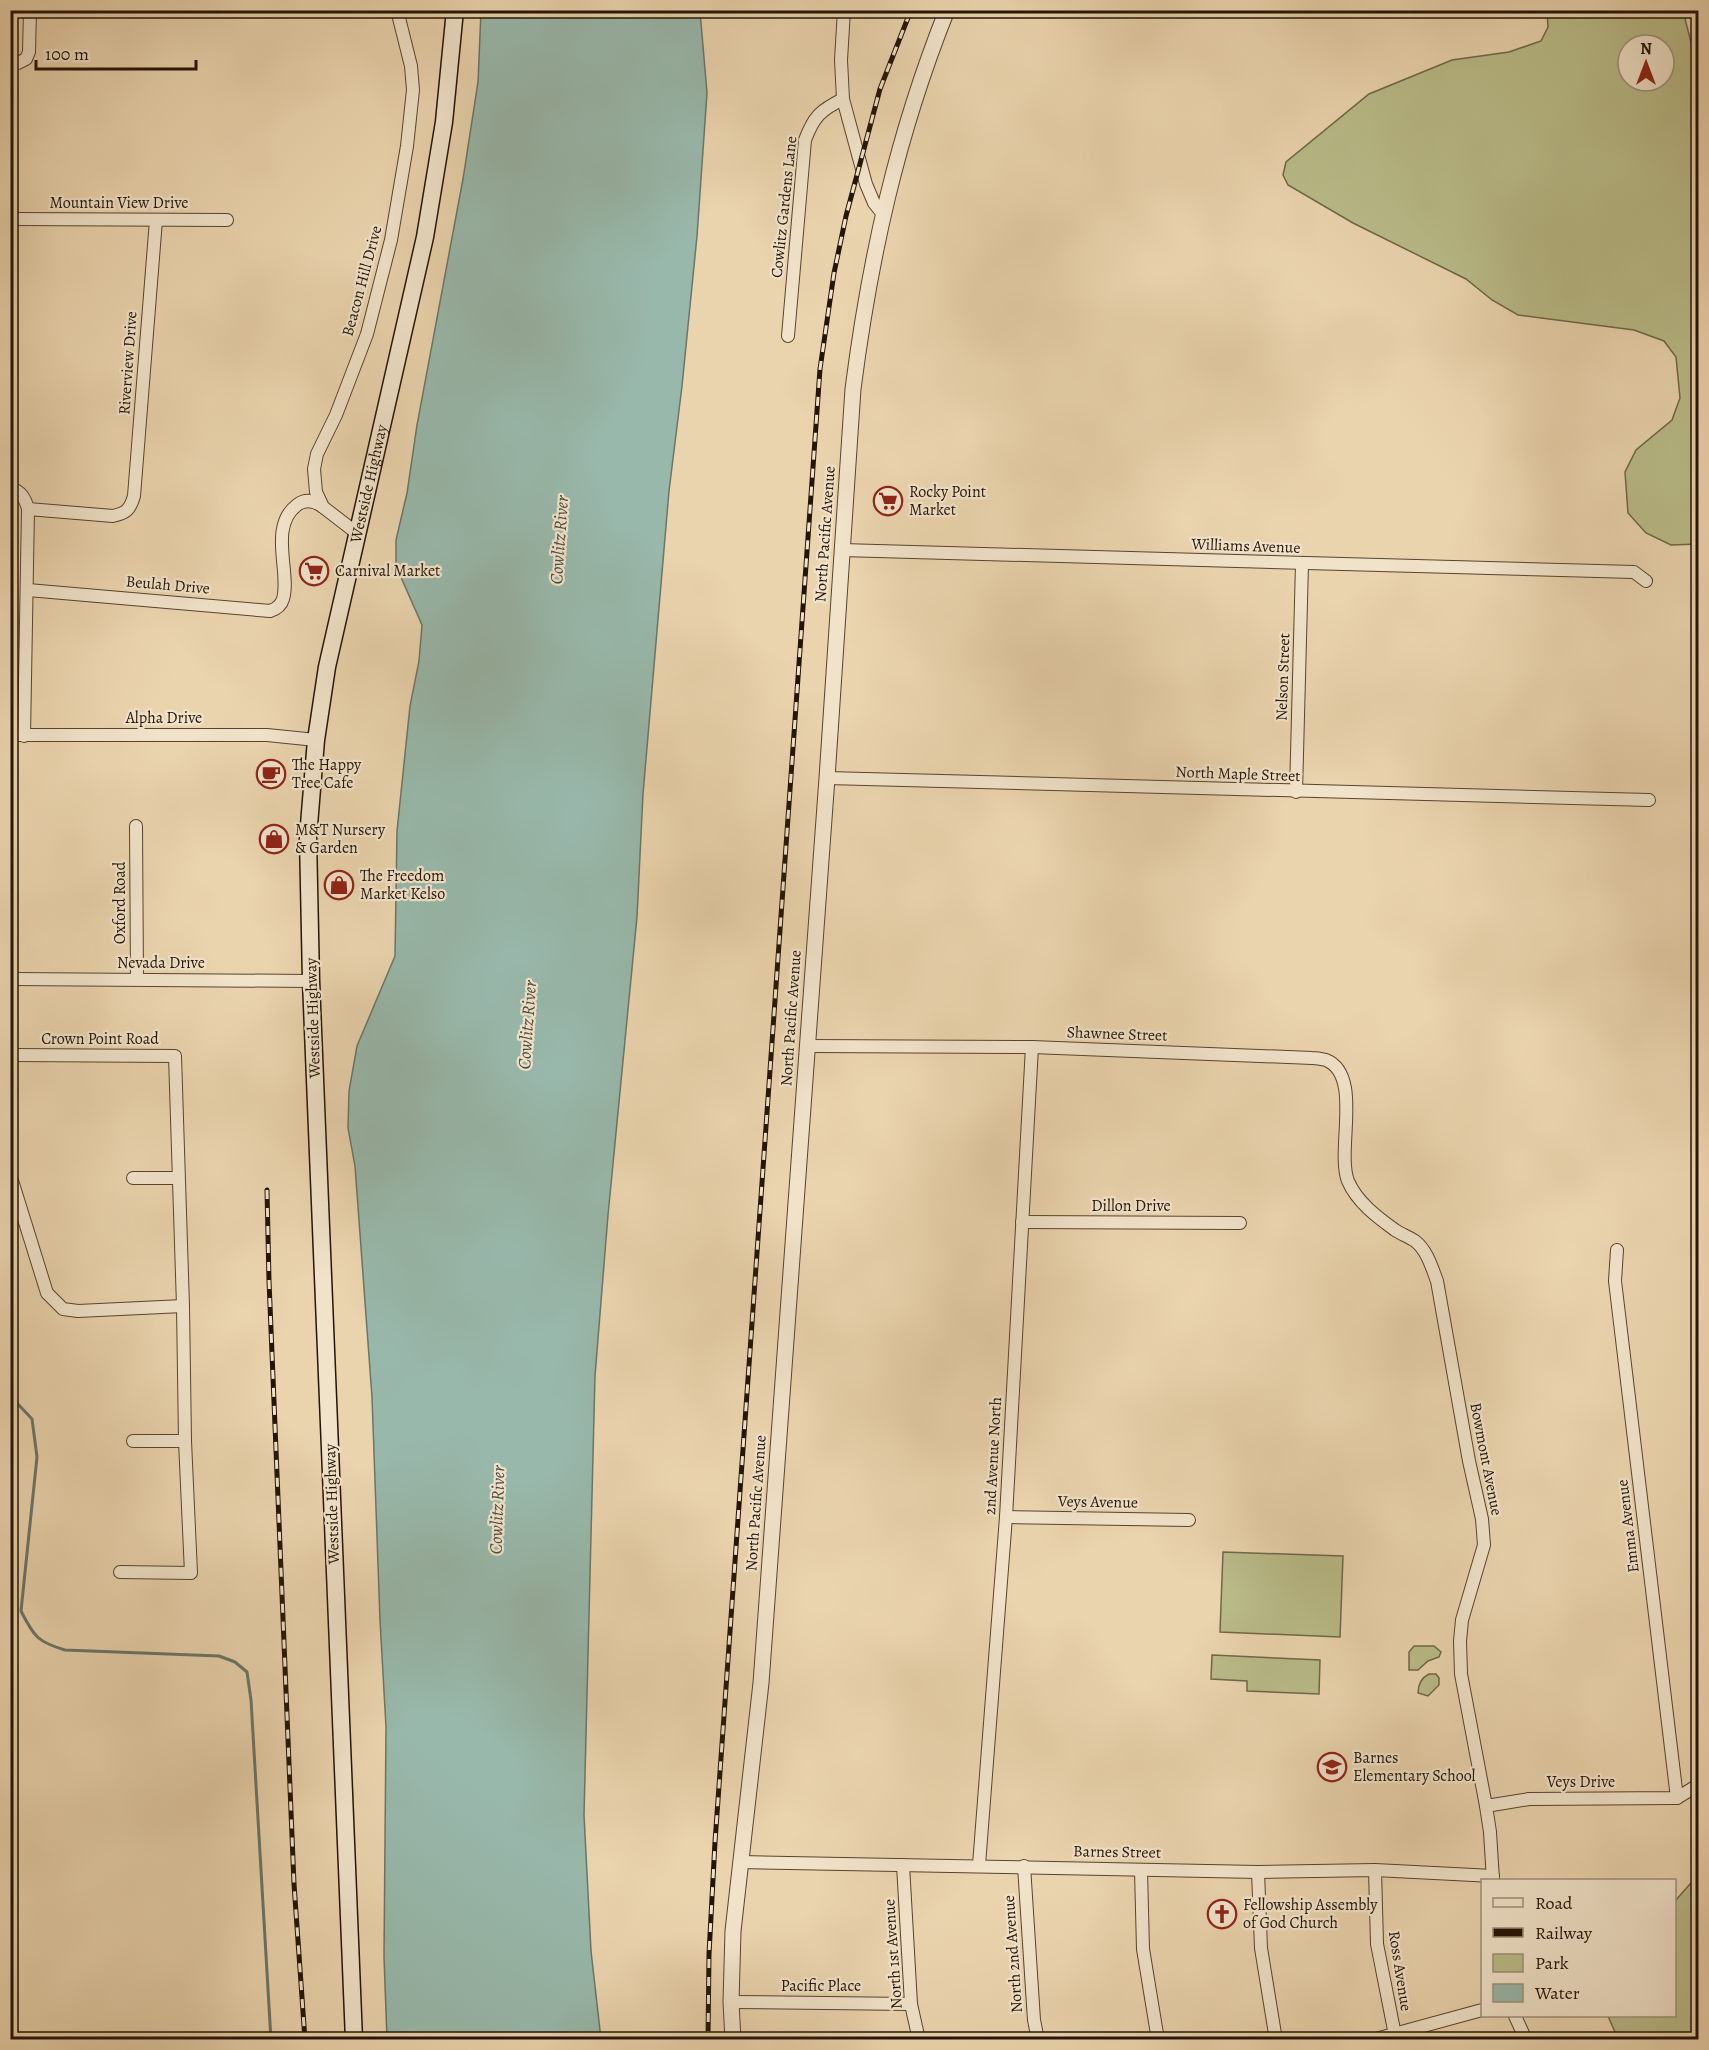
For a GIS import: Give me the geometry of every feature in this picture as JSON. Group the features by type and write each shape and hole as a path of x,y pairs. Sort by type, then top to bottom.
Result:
{"main road":[{"name":"Westside Highway","path":"354,2040 311,981 308,837 316,740 327,667 425,237 444,122 454,10"}],"street":[{"path":"10,63 18,63 26,59 29,52 30,10"},
{"name":"Beacon Hill Drive","path":"323,507 317,496 314,481 315,462 367,334 391,240 407,146 413,90 411,66 397,10"},
{"path":"844,10 841,60 843,99 866,184 874,203 882,213"},
{"name":"North Pacific Avenue","path":"733,2040 731,2002 733,1931 761,1683 853,389 861,326 882,213 913,104 947,10"},
{"name":"Cowlitz Gardens Lane","path":"788,336 805,140 811,123 823,109 843,99"},
{"name":"Mountain View Drive","path":"10,219 227,220"},
{"name":"Riverview Drive","path":"28,509 112,516 125,513 130,508 134,496 156,220"},
{"path":"10,488 18,490 25,499 28,509 24,736"},
{"name":"Beulah Drive","path":"28,590 270,611 278,607 283,598 282,552 286,520 294,508 304,501 312,501 323,507"},
{"path":"323,507 358,534"},
{"name":"Williams Avenue","path":"842,550 1634,572 1646,581"},
{"name":"Nelson Street","path":"1296,792 1302,564"},
{"name":"Alpha Drive","path":"10,735 255,735 316,740"},
{"name":"North Maple Street","path":"827,778 1649,800"},
{"name":"Oxford Road","path":"136,826 136,979"},
{"name":"Nevada Drive","path":"10,979 311,981"},
{"name":"Shawnee Street","path":"807,1046 1032,1047 1312,1058 1327,1061 1338,1071 1344,1082 1345,1152"},
{"name":"2nd Avenue North","path":"978,1865 1006,1517 1032,1047"},
{"name":"Crown Point Road","path":"10,1055 175,1056 183,1306 184,1441 191,1573 120,1572"},
{"name":"Bowmont Avenue","path":"1345,1152 1347,1179 1356,1195 1370,1211 1396,1231 1416,1242 1428,1257 1437,1281 1469,1461 1482,1519 1484,1545 1462,1620 1460,1641 1461,1674 1486,1806"},
{"path":"10,1174 47,1293 63,1309 78,1311 183,1306"},
{"path":"133,1178 178,1178"},
{"name":"Dillon Drive","path":"1022,1222 1240,1223"},
{"name":"Emma Avenue","path":"1617,1250 1615,1281 1677,1798"},
{"path":"133,1441 184,1441"},
{"name":"Veys Avenue","path":"1006,1517 1189,1520"},
{"path":"1677,1798 1697,1788 1698,1785"},
{"name":"Veys Drive","path":"1486,1806 1529,1799 1677,1798"},
{"path":"1486,1806 1493,1878"},
{"name":"Barnes Street","path":"741,1862 1258,1872 1375,1870 1493,1878"},
{"name":"North 1st Avenue","path":"903,1865 911,2004 919,2040"},
{"name":"North 2nd Avenue","path":"1024,1866 1034,2020 1038,2040"},
{"path":"1141,1870 1143,1949 1158,2040"},
{"name":"Ross Avenue","path":"1375,1870 1377,1944 1395,2037"},
{"path":"1258,1872 1261,1948 1276,2040"},
{"name":"Pacific Place","path":"731,2002 911,2004"},
{"path":"1372,2040 1395,2037 1481,2010"},
{"path":"1515,2017 1526,2040"}],"green space":[{"path":"1547,11 1683,11 1694,54 1698,92 1698,544 1671,545 1646,533 1628,513 1625,472 1636,450 1672,420 1680,398 1676,357 1664,341 1634,330 1518,315 1492,300 1466,279 1353,223 1288,185 1283,175 1286,162 1369,94 1452,60 1509,52 1541,41 1548,27"},
{"path":"1223,1552 1343,1556 1340,1637 1220,1632"},
{"path":"1414,1646 1434,1646 1441,1652 1439,1657 1428,1661 1418,1670 1409,1670 1409,1652"},
{"path":"1212,1655 1320,1660 1319,1694 1247,1691 1247,1681 1211,1679"},
{"path":"1429,1674 1436,1674 1439,1678 1439,1685 1428,1696 1418,1693 1418,1690 1422,1679"},
{"path":"1698,1875 1698,2039 1618,2039 1608,2017 1676,2017 1676,1900"}],"water":[{"name":"Cowlitz River","path":"481,11 700,11 707,93 697,236 669,491 643,794 637,917 595,1376 584,1815 591,1951 601,2039 387,2039 384,1957 386,1727 372,1397 355,1166 348,1128 349,1091 357,1046 395,956 397,831 410,706 419,661 422,625 396,566 396,540 407,493 417,425 463,179 478,82"}],"waterway":[{"path":"10,1398 32,1419 37,1457 21,1611 34,1633 43,1641 65,1650 219,1656 235,1662 247,1672 251,1700 271,2040"}],"railway":[{"path":"708,2040 709,1954 715,1842 820,369 834,273 846,216 880,89 911,10"},
{"path":"267,1190 294,1884 305,2040"}],"place":[{"name":"Rocky Point Market","path":"888,501"},
{"name":"Carnival Market","path":"314,571"},
{"name":"The Happy Tree Cafe","path":"271,774"},
{"name":"M&T Nursery & Garden","path":"274,839"},
{"name":"The Freedom Market Kelso","path":"339,885"},
{"name":"Barnes Elementary School","path":"1332,1767"},
{"name":"Fellowship Assembly of God Church","path":"1222,1914"}]}
